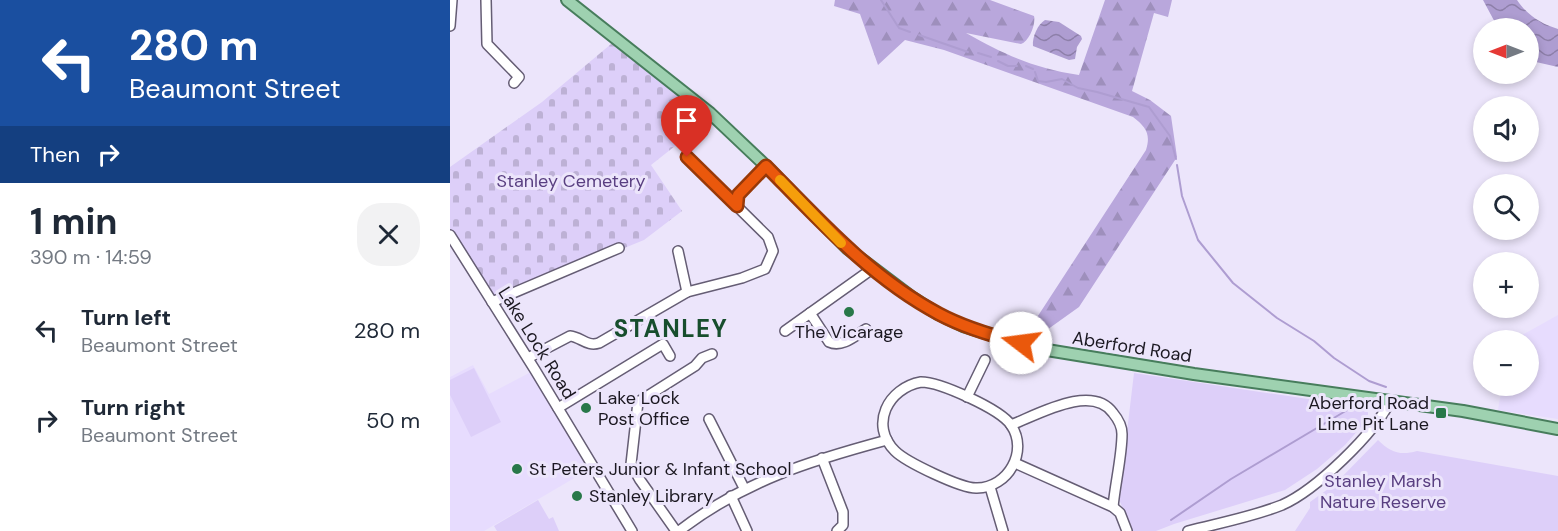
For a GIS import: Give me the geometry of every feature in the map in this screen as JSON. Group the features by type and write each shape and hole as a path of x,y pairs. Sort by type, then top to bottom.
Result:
{"main road":[{"name":"Aberford Road","path":"567,0 710,112 848,249 872,269 938,314 963,326 1047,350 1194,374 1463,411 1558,429"}],"street":[{"path":"450,26 452,0"},
{"path":"486,0 487,44 519,78 514,83"},
{"path":"528,358 570,336 590,344 599,343 687,292 755,274 765,269 772,251 768,237 687,157"},
{"path":"737,206 738,195 766,166"},
{"name":"Lake Lock Road","path":"450,235 528,358 632,531"},
{"path":"492,302 619,248"},
{"path":"677,250 687,292"},
{"path":"785,331 872,269"},
{"path":"810,313 829,342 833,344 841,344 866,329"},
{"path":"558,408 663,344 670,356"},
{"path":"712,354 702,358 695,366 638,402 631,464 677,531 744,488 822,458 887,440"},
{"path":"967,397 985,360"},
{"path":"928,382 967,397 995,412 1011,425 1016,442 1015,463 1005,477 990,487 961,486 896,453 887,440 883,423 886,407 891,398 904,387 928,382"},
{"path":"1011,425 1070,402 1081,400 1092,400 1111,409 1119,420 1122,432 1113,507"},
{"path":"1188,531 1273,508 1301,494 1329,472 1373,428 1391,400"},
{"path":"709,419 744,488"},
{"path":"822,458 843,512 843,525 837,531"},
{"path":"1015,463 1113,507 1120,513 1127,531"},
{"path":"990,487 1003,531"},
{"path":"731,496 747,531"}],"shaded area":[{"path":"1558,315 1558,419 1498,410 1500,396 1539,396 1539,330 1531,330"},
{"path":"473,365 489,394 531,372 588,470 484,531 450,531 450,377"}],"green space":[{"path":"835,0 990,0 1034,16 1033,28 1027,40 1021,44 966,33 1020,60 1048,69 1079,75 1105,0 1172,0 1168,17 1154,13 1132,91 1150,100 1171,116 1177,157 1079,307 1044,332 1034,322 1146,150 1148,135 1144,128 1133,117 944,50 905,40 878,65 860,14 834,6"},
{"name":"Stanley Cemetery","path":"617,39 713,116 651,165 682,211 644,240 492,302 450,235 450,167 542,102"},
{"path":"474,368 501,422 471,437 450,395 450,380"},
{"path":"1134,373 1368,408 1368,419 1345,445 1317,469 1285,490 1156,531 1131,531 1119,499"},
{"name":"Stanley Marsh Nature Reserve","path":"1378,440 1391,450 1400,453 1417,451 1558,476 1558,531 1295,531 1310,508 1310,502 1335,484"},
{"path":"538,500 549,519 553,517 559,531 497,531 494,526"}],"water":[{"path":"1483,0 1517,0 1535,18 1493,18"},
{"path":"1045,20 1059,22 1081,36 1075,59 1069,60 1033,46 1036,31"},
{"path":"1539,20 1558,29 1558,67 1539,63"}],"waterway":[{"path":"881,0 899,28 910,32"},
{"path":"919,35 968,52"},
{"path":"978,53 991,57"},
{"path":"998,61 1008,66 1017,66"},
{"path":"1026,66 1033,69"},
{"path":"1035,72 1038,81 1062,79 1078,88 1149,107 1170,136 1176,159"},
{"path":"1177,165 1182,196 1198,240 1233,283 1277,318 1314,341 1334,358 1369,381 1386,387"},
{"path":"1171,520 1231,479 1354,406"}],"slow traffic":[{"path":"780,180 841,243"}],"place":[{"name":"The Vicarage","path":"849,312"},
{"name":"Lake Lock Post Office","path":"586,408"},
{"name":"Aberford Road Lime Pit Lane","path":"1441,413"},
{"name":"St Peters Junior & Infant School","path":"517,469"},
{"name":"Stanley Library","path":"577,496"}],"district":[{"name":"STANLEY","path":"671,328"}],"route":[{"path":"687,157 737,206 738,195 766,166 848,249 913,298 963,326 1021,343"}]}
